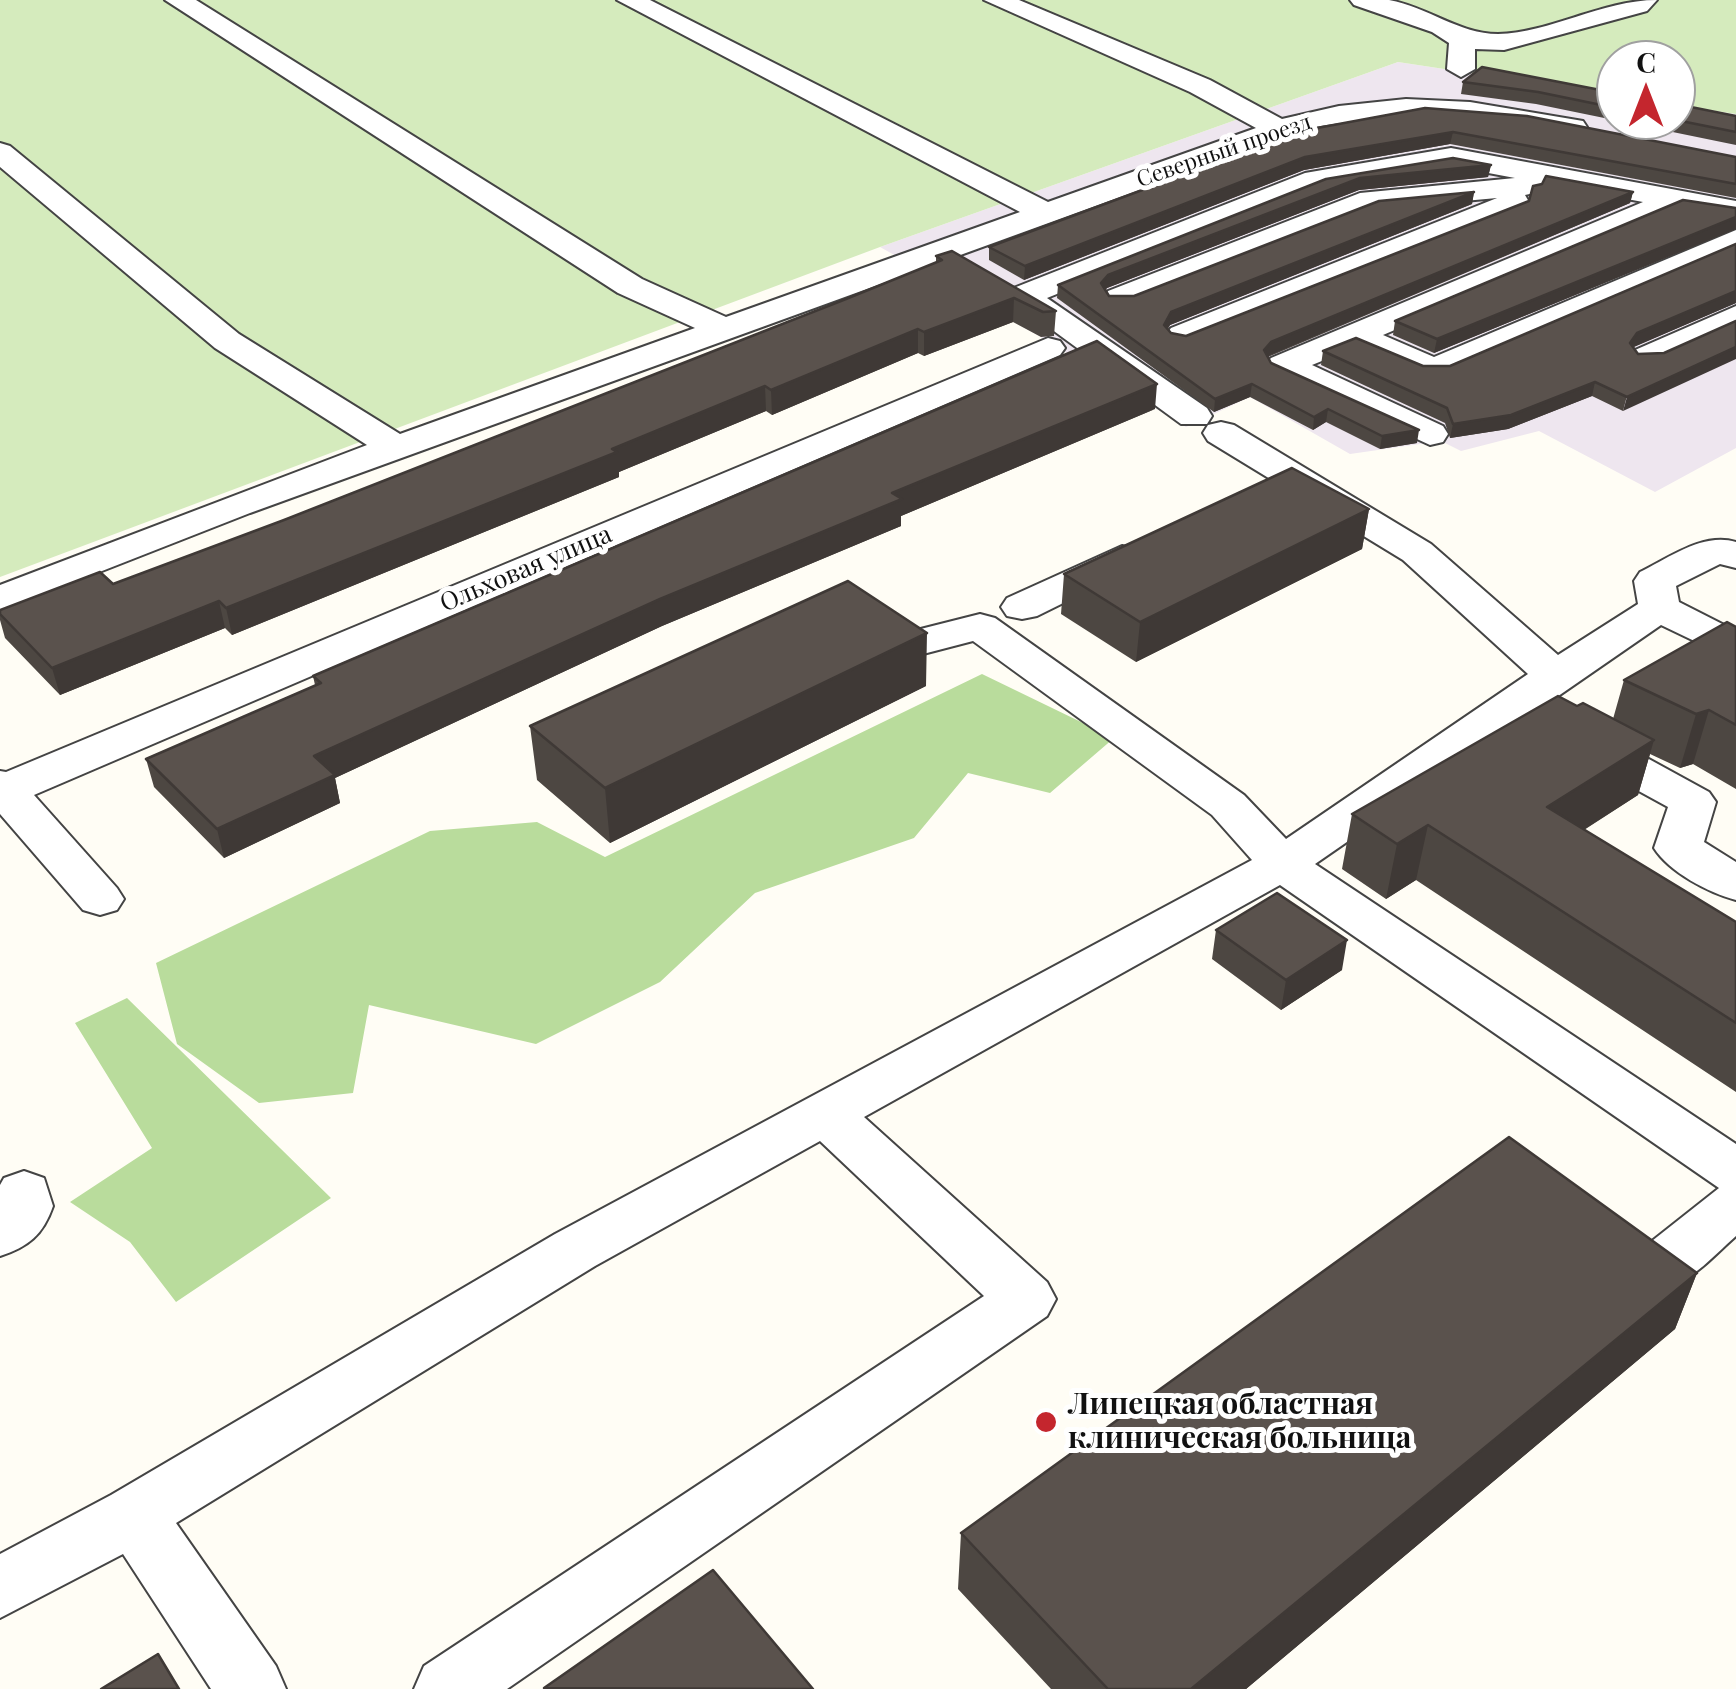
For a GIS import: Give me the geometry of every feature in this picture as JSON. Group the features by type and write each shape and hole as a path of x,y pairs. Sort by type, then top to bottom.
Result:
{"street":[{"path":"178,0 630,286 724,329"},
{"path":"630,0 1046,213"},
{"path":"997,0 1200,86 1280,130"},
{"path":"1363,0 1441,26 1462,40 1504,42 1638,6 1644,0"},
{"path":"657,13 690,4"},
{"path":"1456,108 1449,92 1462,68 1462,40"},
{"name":"Северный проезд","path":"0,599 724,329 966,261 1046,213 1280,130 1360,109 1420,104 1596,131"},
{"path":"0,152 228,340 397,448"},
{"path":"1022,296 1316,179 1451,156 1736,210"},
{"path":"1120,298 1371,200 1571,179"},
{"path":"1184,335 1571,179"},
{"path":"1430,434 1283,365 1676,198"},
{"path":"1354,334 1434,370 1736,240"},
{"path":"966,261 1207,424 1417,552 1535,690 1693,802 1678,848 1736,884"},
{"path":"1647,357 1736,316"},
{"name":"Ольховая улица","path":"2,788 1048,348"},
{"path":"1255,493 1291,476"},
{"path":"1022,607 1147,546"},
{"path":"1660,608 1654,581 1719,548 1736,556"},
{"path":"0,1588 134,1516 575,1250 1282,864 1660,608"},
{"path":"1660,608 1733,643"},
{"path":"900,647 980,627 1228,805 1282,864 1736,1172"},
{"path":"2,788 100,898"},
{"path":"467,1684 1026,1299 824,1112"},
{"path":"1659,1268 1736,1204"},
{"path":"134,1516 251,1689"}],"shaded area":[{"path":"1398,62 1596,92 1596,140 1696,140 1696,108 1736,114 1736,448 1655,492 1539,431 1461,451 1441,441 1350,454 1250,397 1186,427 1039,336 880,247"}],"green space":[{"path":"0,0 1736,0 1736,114 1696,108 1696,40 1596,40 1596,92 1398,62 880,247 0,577"},
{"path":"982,674 1114,738 1050,793 968,773 914,838 755,893 660,982 536,1044 369,1005 353,1093 259,1103 177,1044 156,963 430,831 537,822 605,857"},
{"path":"127,998 331,1198 176,1302 130,1242 70,1202 152,1148 75,1023"}],"building":[{"path":"1482,67 1596,89 1596,104 1538,92 1463,82"},
{"path":"1425,108 1527,116 1596,130 1596,140 1649,140 1736,157 1736,184 1453,132 1305,157 1025,266 989,247 1301,131"},
{"path":"1696,108 1736,116 1736,132 1696,124"},
{"path":"1453,158 1491,165 1360,178 1108,275 1101,283 1109,296 1134,296 1379,201 1474,192 1171,312 1164,325 1171,333 1186,336 1529,201 1533,186 1542,184 1546,176 1633,192 1271,342 1264,350 1271,363 1419,430 1382,436 1328,409 1314,417 1252,384 1215,399 1058,285 1326,179"},
{"path":"1683,200 1736,208 1736,217 1437,339 1395,321"},
{"path":"1736,244 1736,291 1637,333 1630,343 1638,354 1664,353 1736,321 1736,347 1627,397 1595,382 1511,415 1453,424 1447,408 1323,351 1356,338 1423,366 1450,366"},
{"path":"952,251 1056,311 1043,312 1014,298 924,332 918,329 771,390 765,386 612,449 617,452 226,608 219,601 52,668 0,614 0,610 100,572 113,584 284,520 846,299 942,260 936,256"},
{"path":"1097,341 1157,384 892,493 902,499 660,599 314,756 335,775 217,829 146,759 321,683 313,676"},
{"path":"1292,468 1369,509 1140,622 1064,574"},
{"path":"848,581 927,633 605,788 530,726"},
{"path":"1727,622 1736,627 1736,725 1709,710 1696,714 1624,680"},
{"path":"1558,696 1577,706 1583,703 1654,740 1547,807 1736,922 1736,1023 1428,825 1397,844 1352,814"},
{"path":"1277,893 1347,940 1286,980 1216,930"},
{"path":"1509,1137 1697,1273 1191,1689 1108,1689 961,1533"},
{"path":"713,1570 813,1689 544,1688"},
{"path":"158,1654 179,1689 101,1689"}],"place":[{"name":"Липецкая областная клиническая больница","path":"1046,1422"}]}
